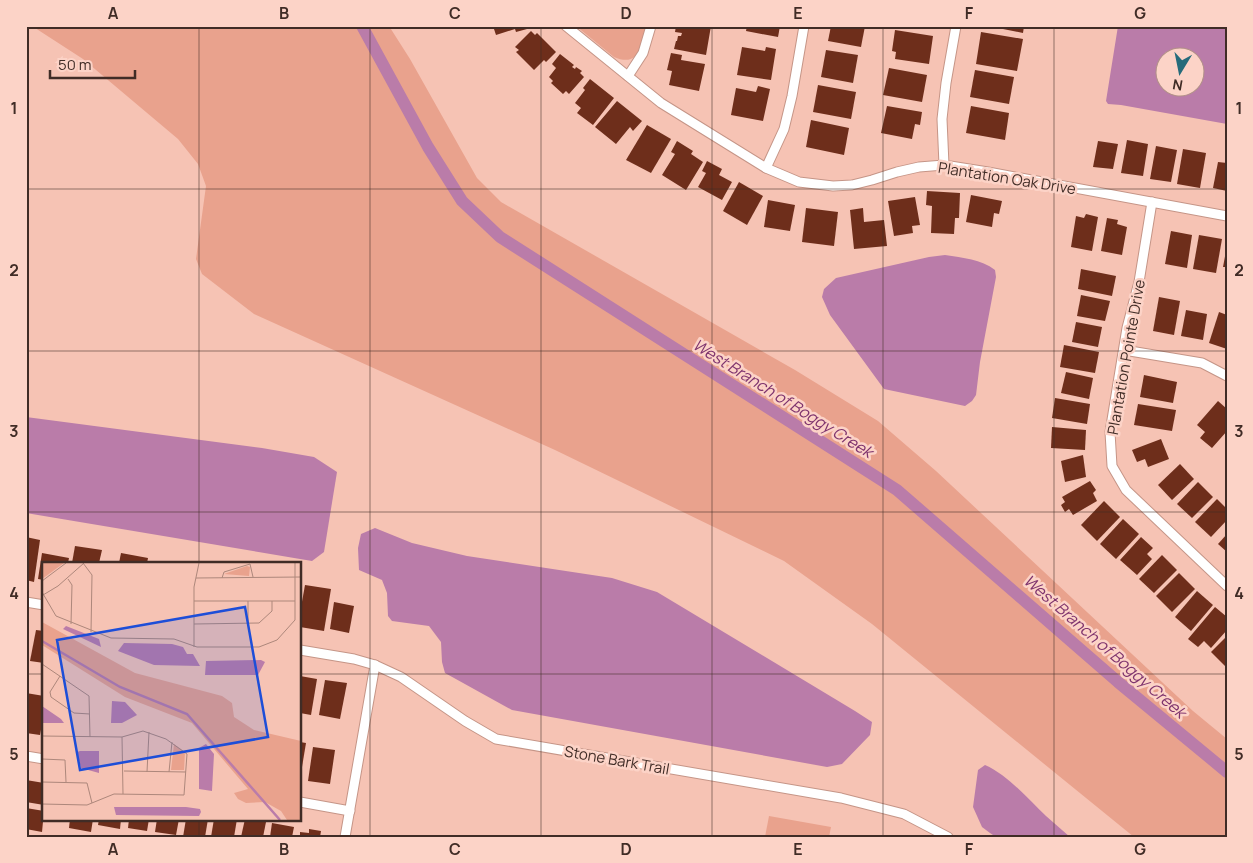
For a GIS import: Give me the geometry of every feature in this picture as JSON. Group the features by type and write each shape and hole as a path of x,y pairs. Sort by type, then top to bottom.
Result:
{"street":[{"name":"Plantation Oak Drive","path":"566,26 661,103 766,168 799,182 833,186 852,185 919,167 944,165 1227,216"},
{"path":"628,76 643,53 650,26"},
{"path":"766,168 784,129 792,96 804,26"},
{"path":"944,165 942,119 946,82 956,26"},
{"name":"Plantation Pointe Drive","path":"1152,202 1139,282 1127,328 1110,432 1112,466 1126,490 1227,586"},
{"path":"1124,350 1202,363 1227,376"},
{"path":"26,602 42,605"},
{"name":"Stone Bark Trail","path":"301,650 354,659 375,665 401,677 465,721 496,739 841,798 904,814 948,837"},
{"path":"345,837 375,665"},
{"path":"26,756 42,759"},
{"path":"301,802 350,811"}],"shaded area":[{"path":"32,26 389,26 410,59 477,178 501,202 795,370 878,421 936,471 1193,711 1227,739 1227,837 1134,837 872,624 784,561 555,450 254,314 202,274 196,259 206,186 198,164 178,139 83,59"},
{"path":"576,26 646,26 638,53 634,57 622,60 614,57"},
{"path":"1118,26 1227,26 1227,124 1108,104 1106,101"},
{"path":"945,255 984,263 995,270 996,277 980,362 976,395 965,406 884,389 830,315 822,297 824,289 836,278"},
{"path":"26,417 262,448 314,457 337,472 324,552 312,561 26,513"},
{"path":"375,528 412,543 467,556 612,578 657,592 872,722 870,735 842,764 827,767 512,710 445,673 442,662 441,642 429,626 392,621 388,616 387,593 382,580 359,570 358,548 361,534"},
{"path":"985,765 1010,781 1070,837 996,837 982,827 973,807 978,770"},
{"path":"769,816 831,827 829,837 765,837"}],"building":[{"path":"493,26 526,26 527,29 516,32 515,29 496,35"},
{"path":"676,26 711,26 706,55 674,49 678,36 681,36 682,33 675,32"},
{"path":"747,26 780,26 778,37 746,31"},
{"path":"831,26 865,26 861,47 828,41"},
{"path":"993,26 1024,26 1023,33"},
{"path":"895,30 933,36 929,64 895,59 896,52 892,51"},
{"path":"531,31 535,35 537,33 556,52 534,70 516,52 519,50 515,47"},
{"path":"981,32 1023,39 1017,71 976,64"},
{"path":"742,47 765,51 766,47 776,49 771,80 737,75"},
{"path":"826,50 858,55 853,83 821,77"},
{"path":"671,53 682,55 681,60 705,64 699,91 669,85 672,71 667,70"},
{"path":"560,54 574,65 572,67 582,71 580,73 584,77 569,94 566,91 563,94 551,83 553,81 549,77 556,68 552,64"},
{"path":"889,68 927,75 922,102 883,95"},
{"path":"975,70 1014,77 1009,104 970,97"},
{"path":"590,79 614,98 593,125 577,113 581,108 575,103 585,90 583,88"},
{"path":"818,85 856,92 851,119 813,112"},
{"path":"758,86 770,89 763,121 731,115 736,88 756,92"},
{"path":"617,101 642,121 633,131 630,127 616,144 595,127"},
{"path":"887,106 922,112 920,125 915,124 912,139 881,133"},
{"path":"971,106 1009,113 1005,140 966,133"},
{"path":"811,120 849,128 844,155 806,147"},
{"path":"647,125 671,139 651,173 626,160"},
{"path":"1127,140 1148,144 1143,176 1121,173"},
{"path":"677,141 693,151 691,154 703,162 686,190 662,175 675,154 671,152"},
{"path":"1098,141 1118,144 1113,169 1093,167"},
{"path":"1156,146 1177,150 1171,182 1150,179"},
{"path":"1183,149 1206,153 1200,188 1177,184"},
{"path":"707,161 722,169 719,175 732,182 722,200 698,187 706,173 702,171"},
{"path":"1218,162 1227,163 1227,191 1213,188"},
{"path":"739,182 763,196 747,225 723,211"},
{"path":"927,191 960,193 959,218 955,218 954,234 931,233 932,206 926,205"},
{"path":"971,195 1002,201 999,214 994,213 992,227 966,222"},
{"path":"915,197 920,225 912,226 913,233 894,236 888,201"},
{"path":"768,200 795,205 790,231 764,227"},
{"path":"806,208 838,212 834,246 802,242"},
{"path":"863,208 864,222 884,220 887,246 854,249 850,210"},
{"path":"1086,214 1098,217 1092,251 1071,247 1076,216 1084,218"},
{"path":"1107,218 1118,220 1117,224 1127,227 1122,255 1101,251"},
{"path":"1171,231 1192,235 1187,268 1165,264"},
{"path":"1199,235 1222,239 1216,273 1193,269"},
{"path":"1226,251 1227,267 1223,267"},
{"path":"1081,269 1116,276 1112,296 1078,289"},
{"path":"1081,295 1110,301 1105,321 1077,316"},
{"path":"1159,297 1180,301 1174,335 1153,331"},
{"path":"1186,310 1207,314 1203,340 1181,336"},
{"path":"1219,312 1227,315 1227,349 1209,343"},
{"path":"1076,322 1102,327 1098,347 1072,342"},
{"path":"1064,345 1099,352 1095,373 1060,367"},
{"path":"1066,372 1093,378 1089,399 1061,393"},
{"path":"1144,375 1177,382 1173,403 1140,397"},
{"path":"1055,398 1090,404 1087,424 1052,418"},
{"path":"1218,401 1227,409 1227,431 1212,448 1200,438 1205,432 1197,425"},
{"path":"1138,404 1176,410 1172,431 1134,425"},
{"path":"1052,427 1086,430 1085,450 1051,448"},
{"path":"1161,439 1169,459 1148,467 1145,459 1137,462 1132,450"},
{"path":"1083,455 1086,477 1065,482 1061,461"},
{"path":"1180,464 1194,479 1172,500 1158,485"},
{"path":"1090,481 1096,490 1093,493 1097,501 1073,515 1069,509 1065,512 1061,505 1065,502 1062,497"},
{"path":"1198,482 1213,497 1192,518 1177,504"},
{"path":"1217,499 1227,509 1227,520 1211,537 1195,522"},
{"path":"1104,501 1120,517 1097,541 1081,525"},
{"path":"1123,519 1139,534 1116,559 1100,544"},
{"path":"1227,534 1227,552 1218,544"},
{"path":"26,537 40,540 34,582 26,580"},
{"path":"1141,537 1153,548 1147,554 1152,559 1137,575 1120,560"},
{"path":"75,546 102,550 99,562 72,562"},
{"path":"42,553 69,558 68,562 42,562 42,580 38,579"},
{"path":"121,553 148,558 147,562 119,562"},
{"path":"1162,555 1177,570 1154,593 1139,579"},
{"path":"1179,573 1195,589 1172,612 1156,596"},
{"path":"305,585 331,589 324,631 301,627 301,607"},
{"path":"1197,591 1213,605 1191,631 1175,617"},
{"path":"334,602 354,606 349,633 330,629"},
{"path":"1215,607 1227,617 1227,630 1211,648 1204,641 1198,647 1188,639"},
{"path":"36,630 42,631 42,663 30,661"},
{"path":"1227,636 1227,668 1211,652"},
{"path":"301,676 317,679 311,715 301,713"},
{"path":"325,680 347,683 340,719 319,715"},
{"path":"26,693 42,696 40,735 26,733"},
{"path":"301,742 306,743 301,773"},
{"path":"313,747 335,750 330,784 308,781"},
{"path":"26,780 42,783 42,805 26,802"},
{"path":"26,808 42,811 42,832 26,829"},
{"path":"70,820 93,820 91,832 69,828"},
{"path":"99,820 121,820 120,829 98,825"},
{"path":"129,820 149,820 147,831 128,828"},
{"path":"157,820 179,820 176,835 155,832"},
{"path":"186,820 208,820 205,837 183,837"},
{"path":"214,820 237,820 234,837 211,837"},
{"path":"245,820 266,822 263,837 241,837"},
{"path":"272,823 294,827 292,837 270,837"},
{"path":"309,829 321,831 320,837 300,837 300,832 309,833"}],"waterway":[{"name":"West Branch of Boggy Creek","path":"362,26 428,147 462,201 500,237 897,490 1118,682 1227,772"}]}
